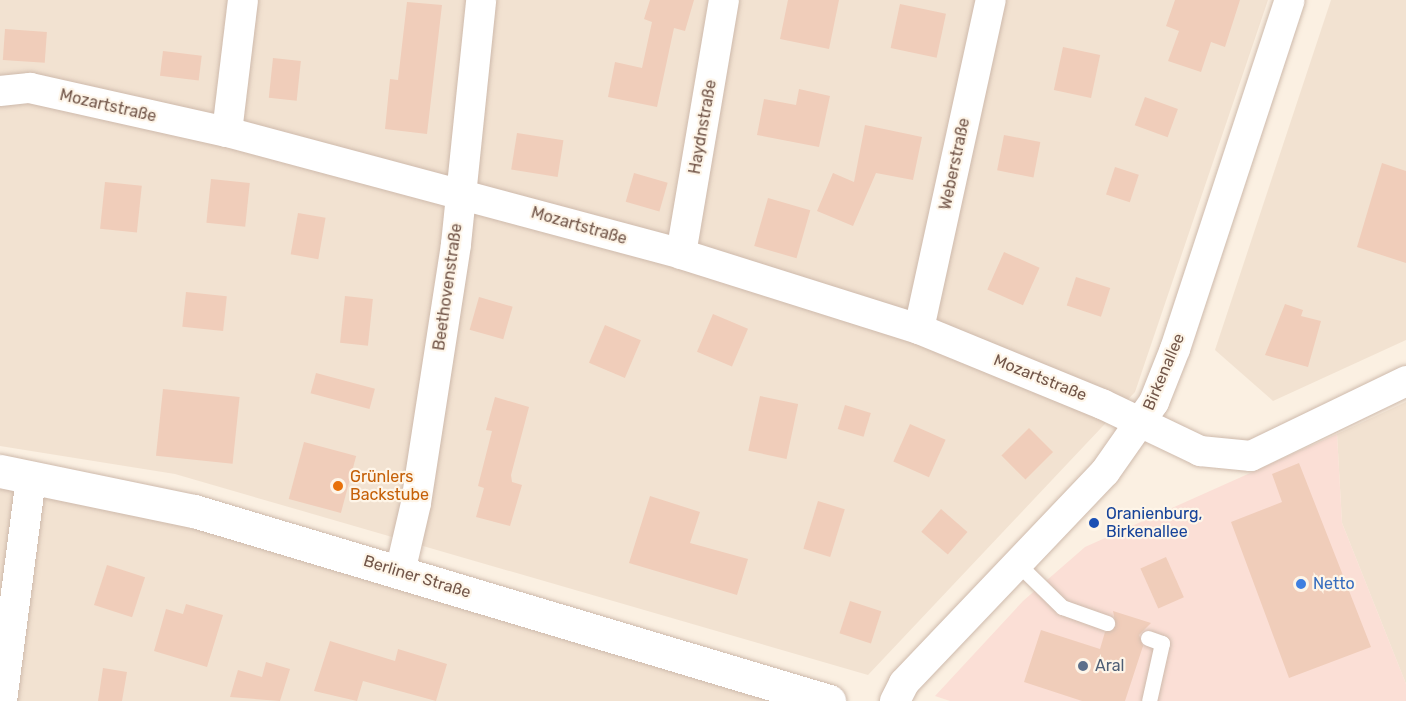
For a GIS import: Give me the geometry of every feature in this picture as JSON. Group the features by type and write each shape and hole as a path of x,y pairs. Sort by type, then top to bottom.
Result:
{"main road":[{"name":"Berliner Straße","path":"16,474 194,511 829,701"}],"street":[{"path":"227,132 243,0"},
{"name":"Beethovenstraße","path":"400,572 416,504 456,244 459,192 481,0"},
{"name":"Haydnstraße","path":"681,254 724,0"},
{"name":"Weberstraße","path":"920,329 991,0"},
{"name":"Birkenallee","path":"895,701 904,683 1105,472 1140,425 1175,349 1290,0"},
{"name":"Mozartstraße","path":"0,91 30,88 227,132 459,192 681,254 920,329 1102,404 1140,425 1200,451 1251,456 1406,381"},
{"path":"2,701 16,474"}],"lane":[{"path":"1018,564 1062,607 1107,623"},
{"path":"1148,638 1162,643 1149,701"}],"shaded area":[{"path":"0,0 1268,0 1135,392 868,675 175,474 0,446"},
{"path":"1331,0 1406,0 1406,340 1273,401 1215,350"},
{"path":"1406,402 1406,684 1342,523 1337,434"},
{"path":"1337,434 1342,523 1406,684 1406,701 950,701 935,696 1023,601 1085,547"},
{"path":"0,485 198,528 776,701 0,701"}],"building":[{"path":"650,0 694,0 685,31 674,28 657,107 608,97 615,62 642,68 652,22 644,19"},
{"path":"788,0 839,0 829,49 780,39"},
{"path":"1175,0 1240,0 1225,47 1211,42 1201,72 1168,61 1179,31 1166,26"},
{"path":"407,2 442,5 427,134 385,129 390,79 398,80"},
{"path":"900,4 946,14 937,58 891,48"},
{"path":"5,29 47,32 45,63 3,60"},
{"path":"1063,47 1100,55 1091,98 1054,90"},
{"path":"163,51 202,56 199,81 160,76"},
{"path":"273,58 301,61 297,101 269,98"},
{"path":"799,89 830,96 819,147 757,135 764,99 796,105"},
{"path":"1145,97 1178,109 1168,137 1135,125"},
{"path":"865,125 922,137 913,180 876,173 853,226 817,211 833,173 854,182"},
{"path":"517,133 563,140 558,177 511,170"},
{"path":"1004,135 1040,142 1033,177 997,170"},
{"path":"1382,163 1406,171 1406,263 1357,247"},
{"path":"1115,167 1139,175 1130,202 1106,195"},
{"path":"634,173 668,183 659,211 626,202"},
{"path":"211,179 250,183 245,227 206,223"},
{"path":"105,182 142,186 137,233 100,229"},
{"path":"768,198 810,210 797,258 754,246"},
{"path":"298,213 326,218 318,259 291,254"},
{"path":"1004,252 1040,268 1023,305 987,289"},
{"path":"1076,277 1110,288 1101,317 1067,306"},
{"path":"186,292 227,296 223,331 182,327"},
{"path":"345,296 373,299 368,346 340,343"},
{"path":"479,297 513,307 503,339 470,330"},
{"path":"1285,304 1303,310 1301,316 1321,321 1308,367 1265,355"},
{"path":"713,314 748,329 732,367 697,352"},
{"path":"605,325 641,340 625,378 589,363"},
{"path":"316,373 375,389 369,409 311,393"},
{"path":"163,389 240,397 233,464 156,456"},
{"path":"760,396 798,404 787,459 748,451"},
{"path":"495,397 529,407 511,475 512,482 522,485 510,526 476,517 484,488 478,486 492,431 486,430"},
{"path":"845,405 871,413 864,437 838,429"},
{"path":"910,424 946,440 929,477 893,461"},
{"path":"1029,428 1053,452 1025,480 1001,456"},
{"path":"304,442 356,456 341,513 289,499"},
{"name":"Netto","path":"1299,463 1371,647 1289,678 1231,522 1282,502 1272,474"},
{"path":"650,496 700,512 690,543 748,559 737,595 629,563"},
{"path":"818,501 845,509 830,557 803,549"},
{"path":"941,509 967,532 948,555 921,532"},
{"path":"1166,557 1184,597 1158,609 1140,568"},
{"path":"107,565 145,577 132,617 94,605"},
{"path":"850,601 881,611 871,644 839,633"},
{"path":"186,604 223,615 207,667 154,651 166,609 183,614"},
{"name":"Aral","path":"1113,611 1151,623 1139,635 1143,646 1125,701 1082,701 1024,682 1041,630 1100,649 1105,632 1116,626"},
{"path":"330,641 395,661 398,649 447,664 436,701 363,681 357,701 314,691"},
{"path":"266,662 290,669 280,701 230,697 238,670 262,677"},
{"path":"103,668 127,672 122,701 98,701"}],"place":[{"name":"Grünlers Backstube","path":"338,486"},
{"name":"Oranienburg, Birkenallee","path":"1094,523"},
{"name":"Netto","path":"1301,584"},
{"name":"Aral","path":"1083,666"}]}
